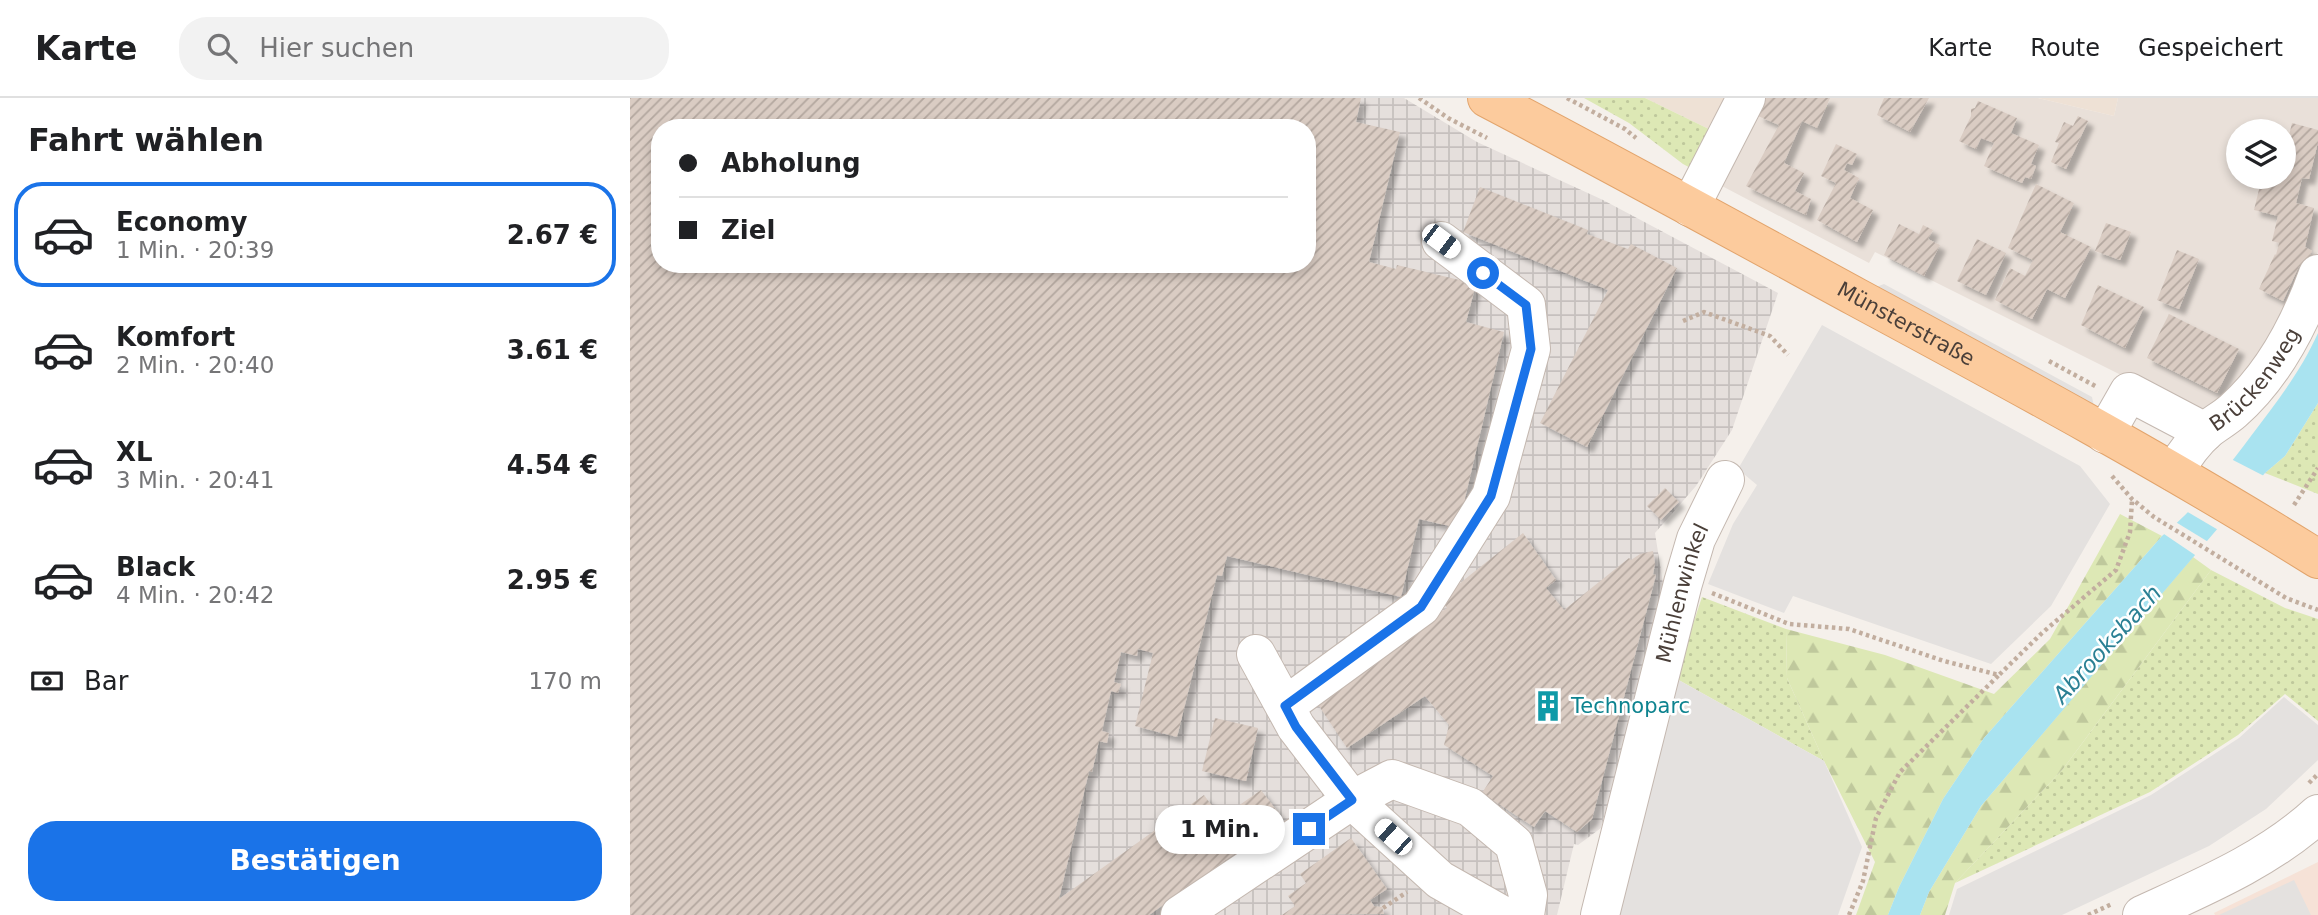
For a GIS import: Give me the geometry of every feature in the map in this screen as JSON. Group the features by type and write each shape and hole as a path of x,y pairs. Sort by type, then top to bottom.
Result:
{"main road":[{"name":"Münsterstraße","path":"1487,98 2105,434 2255,519 2318,559"}],"street":[{"path":"1690,207 1746,98"},
{"path":"1285,706 1421,607 1491,496 1531,349 1526,305 1441,241"},
{"name":"Brückenweg","path":"2182,477 2189,448 2233,411 2260,383 2281,354 2318,274"},
{"path":"2105,434 2129,392 2205,432"},
{"name":"Mühlenwinkel","path":"1600,915 1683,583 1696,539 1725,480"},
{"path":"1256,654 1296,727 1352,800 1440,880 1502,915"},
{"path":"1180,915 1352,800 1392,779 1470,807 1514,844 1528,895 1525,915"},
{"path":"2142,915 2266,853 2299,832 2318,814"}],"path":[{"path":"1683,321 1704,312 1770,336 1788,355"},
{"path":"2294,505 2318,468"},
{"path":"1849,915 1863,880 1876,818 1900,772 2042,633 2116,570 2130,532 2132,499 2154,517 2222,560 2286,598 2318,610"},
{"path":"1683,583 1733,600 1789,624 1849,629 1944,662 1999,675"}],"shaded area":[{"path":"630,98 1404,98 1477,142 1603,200 1778,293 1732,430 1696,486 1655,533 1664,590 1601,828 1578,845 1574,844 1557,915 630,915"},
{"path":"1645,98 1734,98 1717,133"},
{"path":"1751,98 2038,98 2114,116 2118,98 2318,98 2318,252 2278,341 2207,418 1875,252 1869,263 1722,186"},
{"path":"2038,98 2118,98 2114,116"},
{"path":"1884,284 2092,397 2095,411 1871,289"},
{"path":"1822,325 2080,466 2110,504 2051,606 1991,664 1793,596 1784,613 1708,584 1733,524 1757,485 1738,469"},
{"path":"1675,678 1824,761 1862,847 1838,915 1618,915"},
{"path":"2284,697 2318,725 2318,760 2266,809 2209,846 2062,915 1949,915 1957,889 2151,795 2239,738"},
{"path":"2318,862 2318,915 2215,915 2214,913"},
{"path":"2294,880 2311,915 2219,915"}],"green space":[{"path":"1584,98 1645,98 1717,133 1698,172 1683,164 1629,123"},
{"path":"2318,403 2318,494 2265,473 2285,456"},
{"path":"2120,514 2162,536 1984,738 1943,799 1888,915 1856,915 1875,862 1824,761 1787,678 1786,629 1885,655 1994,694 2050,639"},
{"path":"2193,557 2211,570 2063,769 1955,883 1945,915 1920,915 1929,892 1981,806"},
{"path":"2211,570 2285,608 2318,619 2318,721 2285,694 2238,735 2150,792 1955,883 2063,769"},
{"path":"1702,597 1786,629 1787,678 1824,761 1675,678"}],"water":[{"name":"Abrooksbach","path":"2318,333 2318,403 2285,456 2265,473 1981,806 1929,892 1920,915 1888,915 1943,799 1984,738 2162,536 2220,476 2288,386"}],"pier":[{"path":"2231,459 2266,477 2220,531 2186,511"},
{"path":"2174,521 2210,543 2198,557 2161,532"}],"building":[{"path":"630,98 1361,98 1356,122 1400,132 1369,262 1396,269 1397,265 1476,284 1466,322 1504,332 1458,528 1419,519 1401,597 1227,556 1222,576 1217,575 1177,737 1135,726 1153,653 1138,649 1137,656 1121,652 1114,682 1121,684 1118,693 1111,691 1102,731 1109,733 1107,743 1099,741 1092,772 1089,771 1059,899 1204,795 1221,818 1261,790 1283,819 1149,915 630,915"},
{"path":"1766,98 1830,98 1817,128 1802,121 1784,163 1804,173 1795,191 1811,199 1806,215 1746,186 1779,125 1758,116"},
{"path":"1884,98 1929,98 1910,132 1877,115"},
{"path":"1978,101 2017,118 2011,133 2039,145 2031,164 2036,166 2031,179 2025,177 2022,183 1984,166 1994,143 1981,138 1976,149 1959,141 1971,116 1971,109 1975,108"},
{"path":"2078,116 2088,121 2066,169 2051,162 2059,143 2055,142 2064,122 2073,126"},
{"path":"2296,124 2318,130 2318,142 2309,179 2302,178 2296,203 2314,208 2305,247 2312,251 2304,268 2299,266 2283,301 2259,289 2276,255 2279,243 2272,241 2278,216 2254,210 2259,189 2296,189"},
{"path":"1836,144 1857,154 1852,165 1847,163 1844,170 1859,178 1850,198 1873,210 1857,242 1817,220 1836,183 1821,176"},
{"path":"2036,184 2074,203 2060,232 2091,247 2065,298 2047,289 2032,319 1995,300 2010,268 2025,276 2033,260 2008,248"},
{"path":"1480,187 1588,230 1587,234 1628,249 1631,244 1677,268 1587,447 1540,423 1608,290 1463,232"},
{"path":"2106,223 2131,232 2120,260 2095,251"},
{"path":"1899,224 1919,234 1923,225 1933,230 1928,239 1940,245 1924,276 1884,255"},
{"path":"1977,239 2006,253 1986,295 1957,281"},
{"path":"2177,250 2199,259 2179,309 2157,300"},
{"path":"2098,285 2144,307 2125,348 2081,325"},
{"path":"2169,314 2239,349 2217,393 2147,358"},
{"path":"1665,488 1679,502 1661,520 1647,506"},
{"path":"1523,533 1556,580 1546,588 1564,610 1629,558 1631,560 1640,554 1653,551 1653,574 1656,575 1592,819 1577,832 1545,811 1534,827 1482,793 1493,776 1444,745 1449,725 1425,696 1347,748 1313,697 1447,608 1440,599"},
{"path":"1215,718 1258,728 1246,781 1202,771"},
{"path":"1351,838 1387,889 1370,900 1374,906 1382,907 1384,914 1282,915 1295,906 1288,896 1306,883 1300,874"}],"place":[{"name":"Technoparc","path":"1548,706"}],"route":[{"path":"1309,829 1352,800 1296,727 1285,706 1421,607 1491,496 1531,349 1526,305 1483,273"}]}
